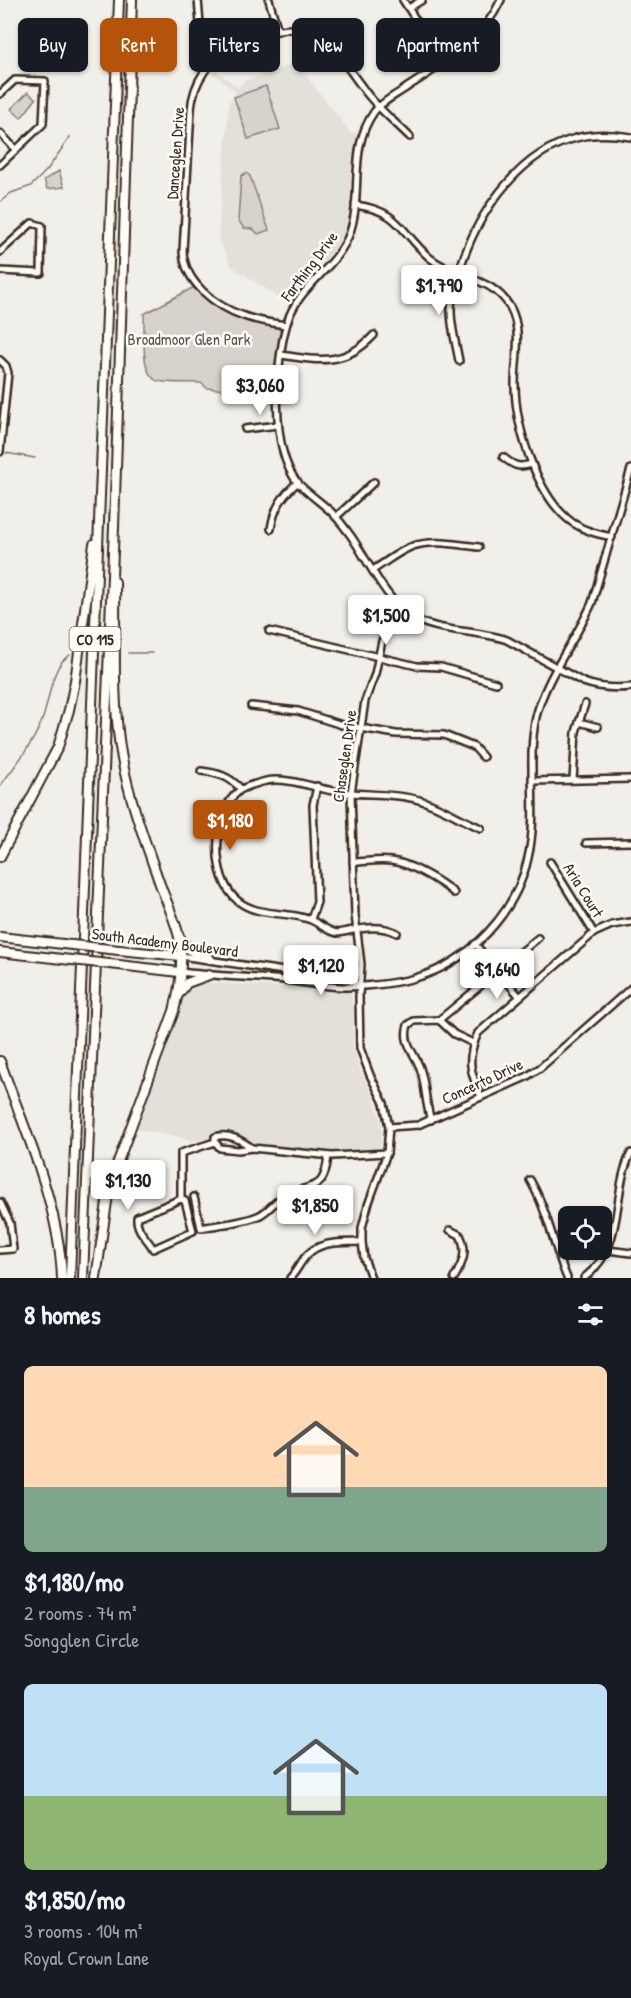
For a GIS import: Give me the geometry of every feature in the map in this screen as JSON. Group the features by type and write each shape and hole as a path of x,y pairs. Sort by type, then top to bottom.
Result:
{"highway":[{"name":"CO 115","path":"70,1278 119,0"},
{"name":"CO 115","path":"83,1278 114,526 132,0"},
{"path":"0,857 58,747 69,710 77,671 100,501"},
{"path":"114,526 116,714 120,747 125,773 147,845 179,937 177,998"},
{"name":"South Academy Boulevard","path":"0,937 180,956"},
{"path":"179,937 190,950 210,959"},
{"name":"South Academy Boulevard","path":"0,952 179,972"},
{"path":"96,1278 108,1195 116,1167 177,998 187,982 208,975"},
{"path":"0,1061 48,1197 59,1237 62,1278"}],"street":[{"path":"198,0 200,18"},
{"path":"269,0 274,18"},
{"path":"403,0 415,18"},
{"path":"408,8 422,0"},
{"name":"Farthing Drive","path":"491,18 501,0"},
{"name":"Danceglen Drive","path":"280,31 293,28 306,30 325,39 378,107 410,137"},
{"name":"Danceglen Drive","path":"205,72 198,82 192,103 184,263 194,282 224,307 246,317 286,325"},
{"name":"Farthing Drive","path":"430,72 378,107 368,122 361,136 357,161 355,205 350,231 344,245 298,298 286,325 277,389 278,425 284,458 298,482 336,517 394,602 404,612 423,623 493,635 507,640 557,668 596,686 631,687"},
{"path":"0,94 15,80 45,81 43,124 0,165"},
{"path":"0,133 16,150"},
{"path":"459,361 450,310 459,273 471,239 502,190 529,164 549,149 577,137 609,134 631,137"},
{"path":"355,205 375,208 388,214 400,224 428,257 441,266 492,287 504,298 515,318 518,335 516,401 521,432 532,464 554,503 567,518 589,531 612,537"},
{"path":"0,252 32,223 42,226 40,273 0,272"},
{"path":"282,355 318,361 334,359 352,354 374,334"},
{"path":"0,360 6,366 8,373 0,452"},
{"path":"245,429 278,425"},
{"path":"503,457 513,466 532,464"},
{"path":"360,985 385,984 416,978 444,966 475,944 507,906 528,861 533,831 532,744 536,717 549,681 592,603 631,469"},
{"path":"271,529 277,505 298,482"},
{"path":"336,517 374,482"},
{"path":"373,570 406,549 421,544 479,547"},
{"name":"Chaseglen Drive","path":"362,1242 365,1215 387,1153 389,1127 384,1103 360,1048 361,963 353,862 351,793 360,728 378,656 385,634 404,612"},
{"path":"269,631 417,666 441,667 496,683"},
{"path":"573,780 575,740 585,704"},
{"path":"250,706 298,711 326,721 396,734 444,735 474,747 483,756"},
{"path":"579,722 598,727"},
{"path":"201,771 218,773 229,778 241,789"},
{"path":"532,781 631,779"},
{"path":"397,933 382,927 331,932 311,919 248,907 237,900 224,881 218,853 220,824 227,805 241,789 267,781 421,800 481,828"},
{"path":"311,919 317,902 313,805 317,786"},
{"path":"586,843 631,842"},
{"path":"353,862 400,863 446,885 454,893"},
{"name":"Aria Court","path":"550,862 594,933"},
{"path":"481,1097 470,1066 473,1043 478,1033 594,933 612,925 631,922"},
{"path":"431,1120 420,1068 410,1050 405,1032 408,1025 414,1021 440,1020 538,938"},
{"path":"475,944 519,996"},
{"name":"South Academy Boulevard","path":"180,956 346,980 360,985"},
{"name":"South Academy Boulevard","path":"179,972 346,987 360,985"},
{"name":"Concerto Drive","path":"389,1127 418,1125 526,1077 540,1068 631,988"},
{"path":"440,1020 454,1034 473,1043"},
{"path":"215,1142 215,1137 224,1136 243,1141 252,1148"},
{"path":"215,1142 223,1149 252,1148 328,1156 387,1153"},
{"path":"181,1199 181,1153 184,1150 215,1142"},
{"path":"612,1238 625,1164 631,1153"},
{"path":"194,1197 201,1228 253,1217 264,1212 286,1195 312,1187 321,1181 326,1174 328,1156"},
{"path":"530,1180 545,1210 567,1278"},
{"path":"181,1199 185,1201 193,1231 153,1249 150,1242 144,1239 137,1223 138,1217 181,1199"},
{"path":"0,1202 10,1223 13,1249 0,1250"},
{"path":"450,1230 460,1235 465,1249 461,1266 454,1278"},
{"path":"290,1278 306,1256 321,1246 330,1243 362,1242 371,1278"},
{"path":"612,1251 631,1253"},
{"path":"584,1278 601,1260"}],"shaded area":[{"path":"292,64 292,72 303,72 351,133 357,133 353,152 347,228 339,245 289,304 231,266 218,238 229,102 236,92 211,72 218,72 238,88 244,81 270,72 280,72 280,69"},
{"path":"193,983 283,987 294,985 351,993 353,1045 360,1070 373,1096 381,1121 380,1148 332,1153 210,1139 197,1141 135,1129 171,1037 184,993"}],"green space":[{"path":"266,86 280,129 248,139 234,97"},
{"path":"28,92 36,99 21,118 11,109"},
{"path":"59,171 64,187 47,189 44,180"},
{"path":"246,173 250,176 269,230 258,234 253,229 244,228 238,220 241,176"},
{"name":"Broadmoor Glen Park","path":"194,287 232,316 281,330 272,395 207,388 201,383 163,382 152,377 145,361 144,314"}],"waterway":[{"path":"0,202 11,193 31,186 47,170 70,137"},
{"path":"6,453 35,458"},
{"path":"128,653 152,653"},
{"path":"0,786 33,739 44,715 54,676 63,660 70,655"}]}
